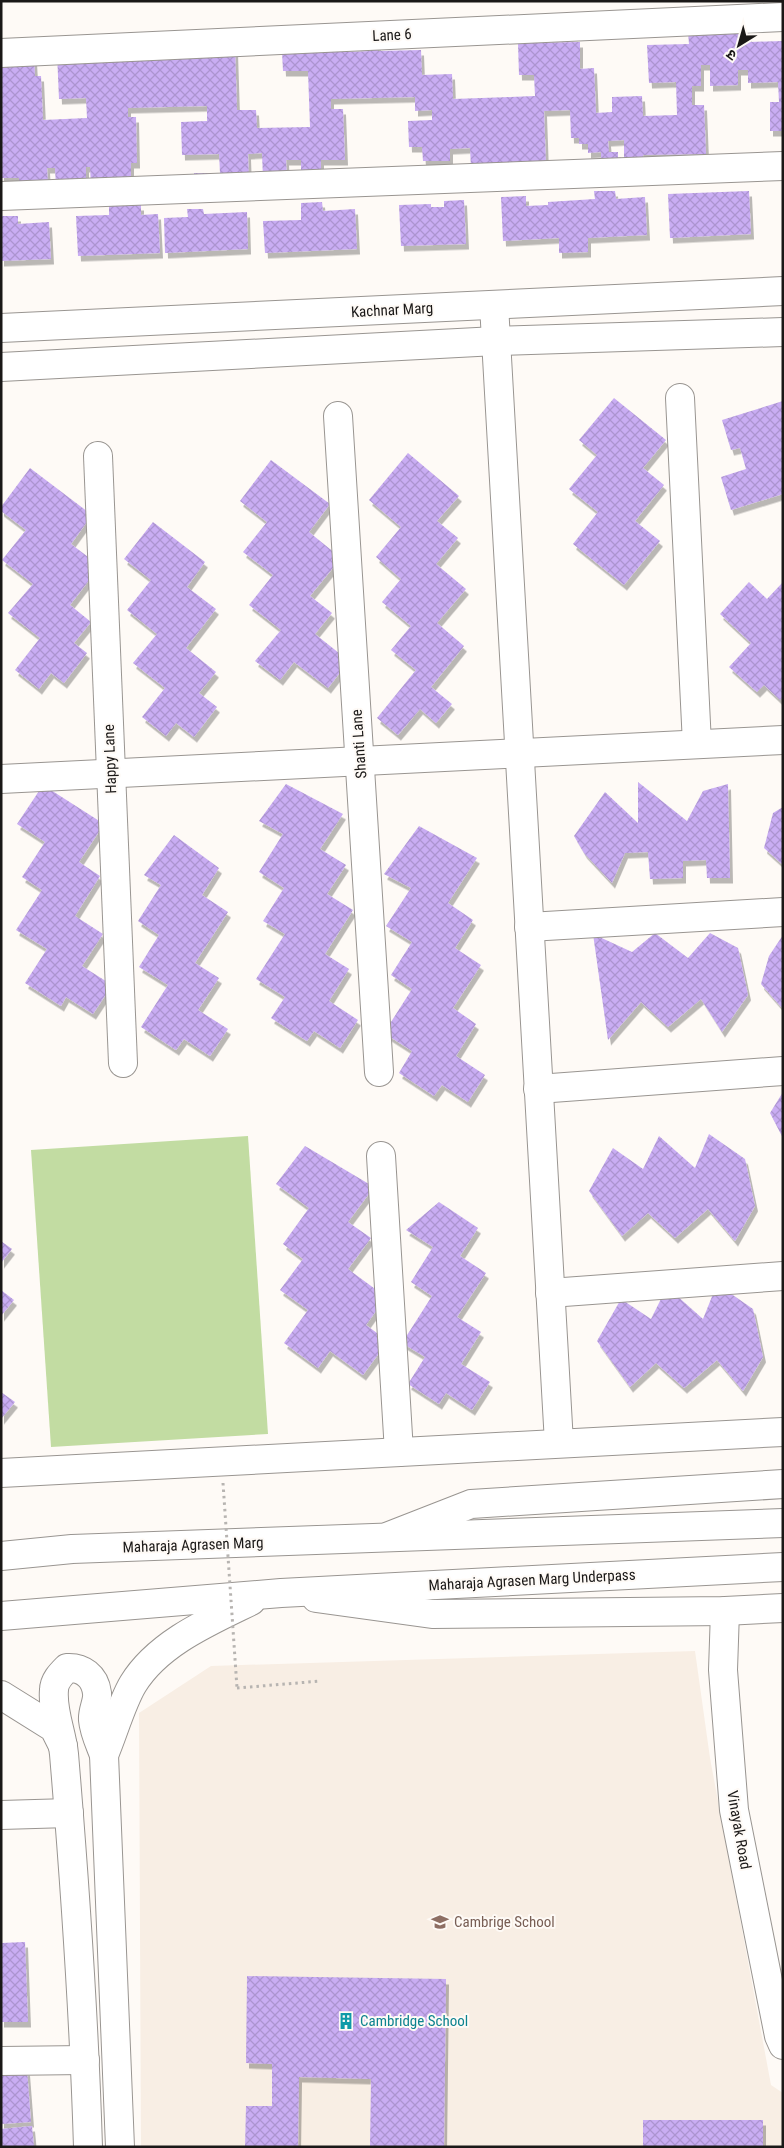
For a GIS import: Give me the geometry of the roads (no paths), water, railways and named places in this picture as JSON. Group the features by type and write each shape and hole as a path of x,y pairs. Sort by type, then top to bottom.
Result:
{"street":[{"name":"Lane 6","path":"1,53 783,16"},
{"path":"1,196 783,166"},
{"name":"Kachnar Marg","path":"1,328 783,291"},
{"path":"494,305 559,1444"},
{"path":"1,367 496,341 783,332"},
{"path":"680,398 698,744"},
{"name":"Shanti Lane","path":"338,416 379,1072"},
{"name":"Happy Lane","path":"98,456 123,1063"},
{"path":"1,779 783,740"},
{"path":"529,927 783,912"},
{"path":"538,1088 783,1071"},
{"path":"381,1156 399,1452"},
{"path":"550,1293 783,1276"},
{"path":"1,1473 783,1432"},
{"path":"385,1537 471,1504 783,1484"},
{"path":"385,1537 783,1523"},
{"name":"Maharaja Agrasen Marg","path":"1,1556 72,1549 385,1537"},
{"name":"Maharaja Agrasen Marg Underpass","path":"274,1594 783,1567"},
{"path":"104,1755 133,1684 157,1656 205,1624 274,1594"},
{"path":"1,1616 274,1594 432,1614 725,1611 783,1608"},
{"name":"Vinayak Road","path":"725,1611 723,1670 734,1810 779,2036 783,2045"},
{"path":"88,2147 86,2060 69,1812 63,1746 54,1690 58,1677 67,1668 76,1668 84,1671 94,1681 97,1693 93,1720 104,1755 120,2147"},
{"path":"1,1695 54,1728 63,1746"},
{"path":"1,1815 69,1812"},
{"path":"1,2061 86,2060"}],"place":[{"name":"Cambrige School","path":"440,1922"},
{"name":"Cambridge School","path":"346,2021"}]}
